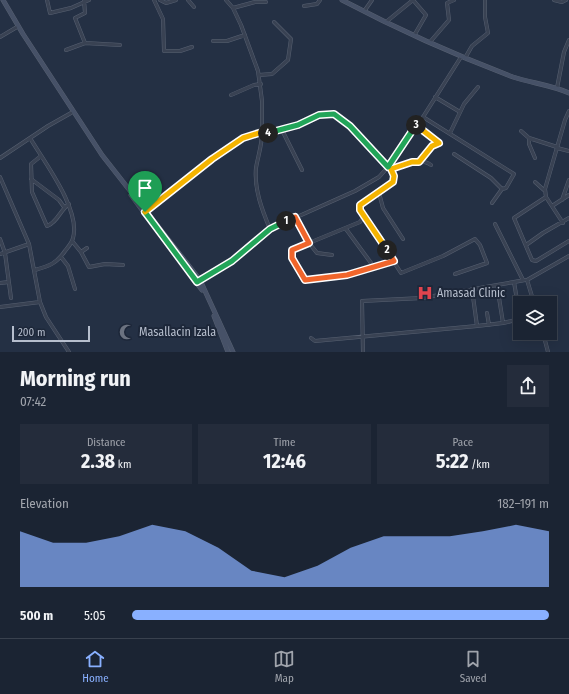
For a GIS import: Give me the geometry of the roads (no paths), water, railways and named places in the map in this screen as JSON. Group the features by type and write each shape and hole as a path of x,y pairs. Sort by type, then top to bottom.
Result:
{"street":[{"path":"2,0 17,27 71,113 100,156 146,211"},
{"path":"2,0 102,155 198,281 228,352"},
{"path":"47,0 50,13 71,8 89,0"},
{"path":"154,0 163,19 164,51 180,51 192,47"},
{"path":"160,0 166,3 174,0"},
{"path":"188,0 194,7"},
{"path":"226,0 233,8 259,75 262,133 261,148 256,168 257,194 270,229"},
{"path":"304,6 317,4 320,0"},
{"path":"344,0 386,22 463,57 516,78 557,88 569,93"},
{"path":"365,10 372,0"},
{"path":"386,22 413,0 426,15 414,34"},
{"path":"430,42 449,20 447,3 454,0"},
{"path":"198,281 232,261 270,229 364,186 379,177 388,167 463,57 472,46 488,33 484,17 485,0"},
{"path":"554,0 562,2 566,0"},
{"path":"84,1 85,13 74,18 85,43"},
{"path":"233,8 255,2 266,2"},
{"path":"259,75 272,74 288,60 290,39 274,22"},
{"path":"0,37 17,27"},
{"path":"213,41 227,41 245,36"},
{"path":"557,88 564,52 569,40"},
{"path":"66,50 85,43 120,45"},
{"path":"231,95 260,84"},
{"path":"450,133 460,112 478,87"},
{"path":"435,98 460,112"},
{"path":"563,223 546,197 545,191 565,120 569,111"},
{"path":"0,158 48,126 71,113"},
{"path":"146,211 212,159 243,138 282,130 298,125 319,115 334,114 347,122 388,167"},
{"path":"423,116 511,170 514,176 506,188 502,189 492,203"},
{"path":"565,120 569,122"},
{"path":"417,124 439,143 432,146 419,162"},
{"path":"282,130 302,170"},
{"path":"521,131 529,138 569,151"},
{"path":"30,138 69,204 74,224 72,241 61,257 51,266 35,270"},
{"path":"529,138 529,144 534,158"},
{"path":"454,154 491,178 502,189"},
{"path":"41,156 31,164 32,192 47,226 54,222 64,206 69,204"},
{"path":"431,165 427,162 412,162 391,169 394,176 393,182 379,193 363,201 360,205 360,210 401,273 443,256 475,239 479,242 487,263 455,274"},
{"path":"0,177 2,187 29,244 40,302 46,317 69,352"},
{"path":"31,179 59,200 64,206"},
{"path":"562,200 569,180"},
{"path":"535,182 545,191"},
{"path":"379,193 383,208 403,239"},
{"path":"552,206 569,195"},
{"path":"546,197 514,218 532,260 536,261 569,241"},
{"path":"364,216 360,222 346,229 292,250 292,258 305,280 347,275 394,261"},
{"path":"295,217 309,243 317,253 332,255"},
{"path":"526,245 569,218"},
{"path":"495,224 525,280 531,296"},
{"path":"346,229 374,267"},
{"path":"0,239 5,253 11,298"},
{"path":"72,241 82,252 89,267 105,264 123,265"},
{"path":"0,254 29,244"},
{"path":"82,252 88,248"},
{"path":"363,352 362,301 422,298 525,280 569,256"},
{"path":"61,257 68,266 75,289"},
{"path":"198,281 232,352"},
{"path":"0,283 9,282"},
{"path":"514,282 516,296"},
{"path":"497,285 503,323"},
{"path":"472,289 477,326"},
{"path":"394,294 394,300"},
{"path":"0,307 40,302"},
{"path":"487,313 489,325"},
{"path":"311,338 315,341 489,325 513,321"},
{"path":"545,340 548,352"}],"place":[{"name":"Amasad Clinic","path":"425,293"},
{"name":"Masallacin Izala","path":"127,332"}]}
